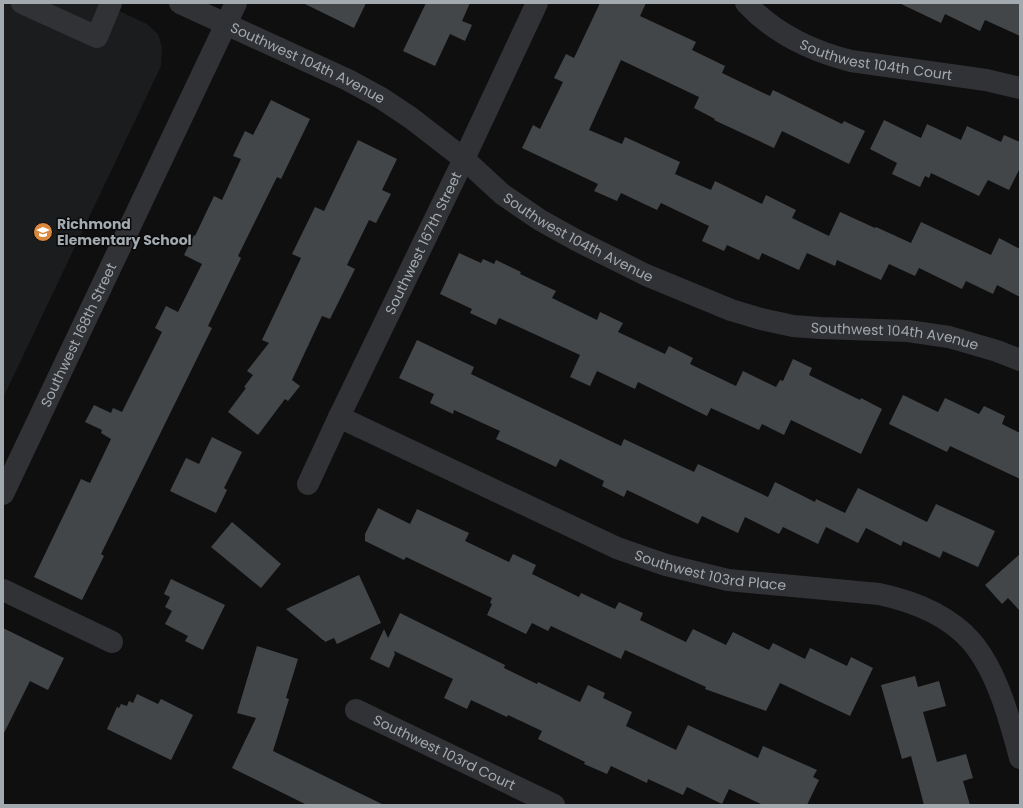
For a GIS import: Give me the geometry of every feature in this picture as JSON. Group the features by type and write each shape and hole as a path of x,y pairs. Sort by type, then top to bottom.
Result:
{"street":[{"path":"22,3 97,37 111,3"},
{"name":"Southwest 104th Avenue","path":"180,3 361,87 411,118 464,159 502,194 540,220 646,275 731,310 761,319 793,326 908,331 949,337 997,351 1020,360"},
{"name":"Southwest 168th Street","path":"3,494 236,3"},
{"name":"Southwest 167th Street","path":"308,484 537,3"},
{"name":"Southwest 104th Court","path":"746,3 753,11 797,42 830,55 851,61 986,80 1020,88"},
{"name":"Southwest 103rd Place","path":"339,417 612,546 666,565 728,580 880,594 902,599 937,614 960,629 970,640 989,667 1014,734 1020,758"},
{"path":"3,590 112,642"},
{"name":"Southwest 103rd Court","path":"356,710 554,805"}],"shaded area":[{"name":"Richmond Elementary School","path":"3,3 102,3 147,24 158,34 162,47 161,66 3,398"}],"building":[{"path":"303,3 366,3 354,28"},
{"path":"426,3 470,3 462,21 472,25 465,41 450,34 435,66 403,51"},
{"path":"600,3 646,3 640,16 696,42 692,50 725,66 722,73 770,96 773,90 842,124 844,121 865,131 849,164 782,131 774,148 714,120 715,119 694,108 699,97 621,60 589,130 622,144 625,137 680,162 675,174 711,190 715,181 762,204 766,195 796,210 792,218 829,236 840,212 911,243 921,222 991,255 999,238 1020,249 1020,297 997,285 993,294 966,281 962,289 919,268 915,276 889,264 881,280 837,260 835,266 807,253 799,270 762,253 759,260 727,245 724,251 702,241 709,226 661,203 657,210 621,193 617,201 594,191 598,184 522,148 533,125 540,129 563,82 554,78 566,54 574,58"},
{"path":"899,3 1020,3 1020,36 985,20 980,31 945,14 941,23"},
{"path":"271,100 310,119 281,179 277,177 238,256 241,258 208,326 212,328 101,554 104,556 82,600 34,577 81,479 90,483 111,439 101,433 102,430 85,422 94,405 111,413 113,408 122,412 162,332 155,328 166,306 178,312 202,264 184,255 214,196 222,200 241,159 233,156 245,131 253,135"},
{"path":"884,120 921,138 927,124 961,140 967,126 1001,142 1004,135 1020,142 1020,168 1009,190 988,180 979,196 931,173 929,178 925,176 920,187 892,174 897,163 870,149"},
{"path":"358,140 397,159 382,190 391,194 376,223 369,220 347,265 355,269 330,319 322,316 292,380 300,386 288,401 285,399 258,435 228,412 246,388 244,387 253,375 247,371 269,343 262,340 301,258 292,254 315,207 324,211"},
{"path":"459,253 481,263 483,259 494,264 496,260 521,272 520,274 556,291 552,298 597,320 600,312 623,323 618,332 665,354 669,346 693,358 690,364 736,386 743,371 776,387 780,380 783,381 793,359 812,368 809,375 882,409 861,454 791,420 784,435 762,424 759,430 711,408 707,416 638,382 635,389 597,371 590,386 570,377 580,355 499,318 496,325 470,313 472,309 440,294"},
{"path":"417,340 474,367 471,374 621,446 624,439 694,472 698,464 768,497 775,482 815,502 816,499 845,513 858,488 927,522 936,504 995,531 978,567 943,551 940,558 903,541 901,546 866,528 858,543 826,527 818,544 783,527 779,534 745,517 738,533 702,516 698,524 627,490 624,497 602,486 604,481 560,459 556,467 496,439 500,431 454,410 453,414 430,403 434,394 399,378"},
{"path":"903,395 938,412 945,398 979,414 984,406 1005,416 1002,424 1020,433 1020,479 950,446 947,452 889,424"},
{"path":"212,437 242,452 224,488 227,490 216,513 170,491 186,458 199,464"},
{"path":"378,508 410,524 417,509 469,533 465,541 509,562 513,554 536,565 532,574 579,597 581,593 615,609 619,602 643,613 640,620 686,642 693,629 726,645 733,632 769,650 773,643 805,659 810,648 847,666 851,657 873,668 850,716 780,683 766,711 705,689 706,687 625,650 621,659 551,626 548,631 532,623 526,634 487,615 492,604 490,603 492,598 406,557 404,560 365,541 365,534"},
{"path":"232,522 281,564 261,588 211,547"},
{"path":"1020,554 1020,611 1008,598 1002,604 985,585"},
{"path":"359,575 381,623 337,644 334,638 325,642 286,609"},
{"path":"171,579 225,605 203,650 185,641 188,636 165,624 172,611 165,607 170,597 164,594"},
{"path":"400,613 505,665 504,668 580,702 588,685 605,693 603,698 632,712 626,726 676,750 688,725 758,758 763,746 817,770 813,777 819,780 807,805 763,805 729,789 722,804 687,787 683,795 648,779 647,783 611,766 607,774 584,764 585,762 538,739 542,731 508,715 507,717 471,700 467,709 444,698 453,679 394,651 395,654 389,668 370,659 384,629 388,638"},
{"path":"3,628 64,658 48,690 30,681 3,735"},
{"path":"257,646 298,659 286,698 289,699 273,751 384,805 307,805 232,768 256,718 237,713"},
{"path":"915,676 918,687 939,681 946,706 923,712 937,762 966,754 973,778 963,781 970,805 924,805 911,756 902,759 881,685"},
{"path":"137,694 158,704 161,699 193,715 171,760 107,729 117,707 119,708 121,704 127,706 129,701 133,703"}],"place":[{"name":"Richmond Elementary School","path":"43,232"}]}
